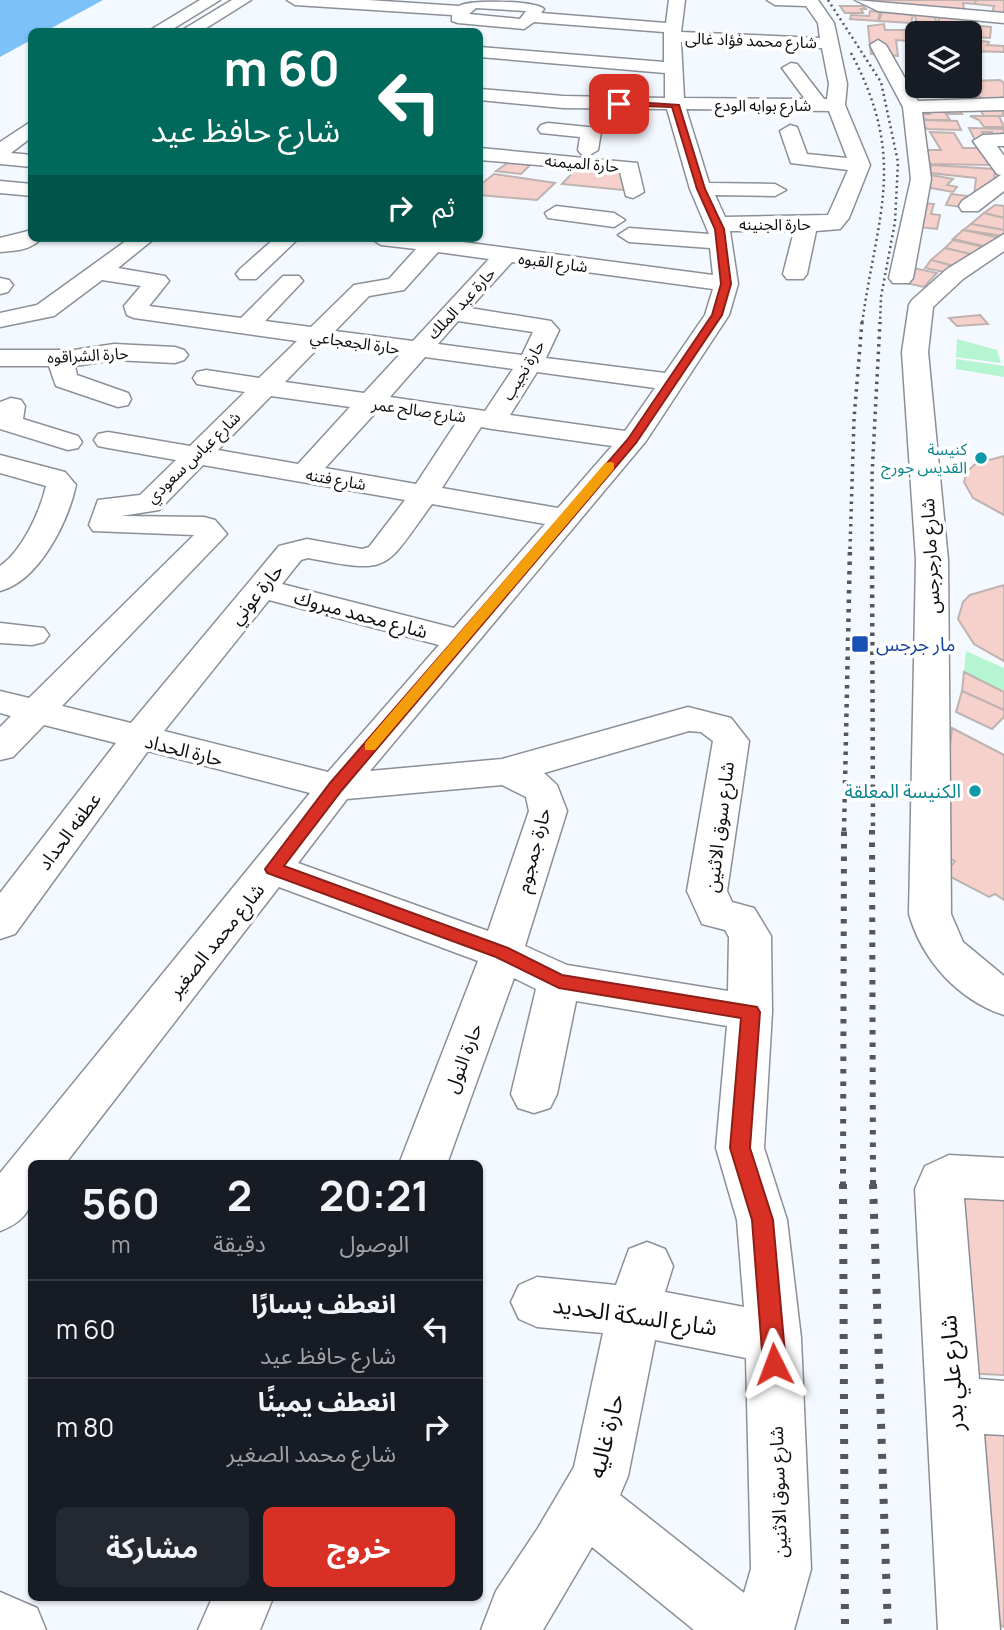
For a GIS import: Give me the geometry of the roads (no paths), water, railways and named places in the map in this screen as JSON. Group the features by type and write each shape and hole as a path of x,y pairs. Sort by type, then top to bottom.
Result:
{"main road":[{"path":"162,28 212,0"},
{"path":"194,28 243,0"},
{"path":"295,0 380,3 464,21 520,24 529,22 536,8 494,2 469,4 464,21"},
{"path":"863,1 878,6 997,18 998,0"},
{"path":"771,5 810,1 825,23 838,84 828,105"},
{"path":"359,18 380,3"},
{"path":"531,17 677,58"},
{"path":"798,22 825,23"},
{"name":"شارع محمد فؤاد غالى","path":"677,58 754,48 830,43"},
{"path":"878,45 912,107 921,179 901,278"},
{"path":"483,52 677,58"},
{"name":"شارع بوابه الودع","path":"488,95 563,102 677,58 736,105 828,105"},
{"name":"شارع محمد الصغير","path":"39,1160 336,787 564,517 632,441 717,315 726,284 719,233 677,58"},
{"path":"791,68 828,105 848,131 860,165 798,159 783,132 848,131"},
{"path":"912,107 989,100 1004,122"},
{"path":"484,163 509,158 533,144 548,129 563,102"},
{"path":"736,105 741,128"},
{"path":"548,129 592,132 589,150"},
{"path":"0,152 28,130"},
{"path":"1004,140 983,141 1004,170"},
{"path":"0,158 28,161"},
{"name":"حارة الميمنه","path":"509,158 630,167 633,191"},
{"name":"حارة الجنينه","path":"594,236 719,233 832,224 838,219 860,165"},
{"path":"704,173 775,190"},
{"path":"970,206 1004,181"},
{"path":"0,187 28,190"},
{"name":"حارة الميمنه","path":"606,191 661,192"},
{"path":"556,213 594,236"},
{"path":"795,274 807,224"},
{"name":"شارع القبوه","path":"406,242 505,256 594,236 726,284"},
{"path":"0,246 17,244 28,239"},
{"name":"شارع مارجرجس","path":"1004,241 934,290 921,305 916,329 932,560 930,914 940,944 956,963 1004,998"},
{"path":"0,320 45,311 139,242"},
{"path":"248,274 284,242"},
{"name":"شارع عباس سعودي","path":"0,748 16,707 212,534 204,526 103,523 111,505 148,504 366,288 399,283 432,246"},
{"name":"حارة عبد الملك","path":"304,474 505,256"},
{"name":"حارة الجعجاعي","path":"98,272 157,281 136,306 136,310 143,313 417,351 672,382"},
{"path":"246,327 291,281"},
{"path":"512,321 530,300"},
{"name":"حارة نجيب","path":"452,313 542,326 547,330 529,365 482,419"},
{"name":"حارة الشراقوه","path":"0,358 60,358 114,352 175,355"},
{"path":"60,358 65,380 118,399"},
{"name":"شارع صالح عمر","path":"206,378 632,441"},
{"path":"58,412 6,406 9,423 68,442"},
{"name":"حارة عوني","path":"139,738 290,553 300,548 363,559 376,557 482,419"},
{"name":"شارع فتنه","path":"108,440 564,517"},
{"path":"0,464 55,478 61,485 57,503 8,570"},
{"name":"شارع محمد مبروك","path":"261,588 460,640"},
{"name":"حارة الحداد","path":"16,707 336,787"},
{"name":"شارع سوق الاثنين","path":"336,787 502,772 688,719 716,724 726,731 731,741 707,891 717,913 739,919 750,936 750,1012 740,1148 762,1220 774,1338 781,1569 766,1621 759,1630"},
{"name":"عطفه الحداد","path":"0,923 139,738"},
{"name":"حارة جمجوم","path":"502,772 522,776 538,785 547,799 548,811 502,953"},
{"path":"273,869 502,953 559,981 750,1012"},
{"name":"حارة النول","path":"424,1160 502,953"},
{"path":"534,1094 559,981"},
{"path":"0,1209 28,1175"},
{"name":"شارع علي بدر","path":"970,1630 979,1407 939,1189 942,1181 949,1175 1004,1179"},
{"name":"شارع السكة الحديد","path":"537,1302 640,1288 774,1338"},
{"name":"حارة غاليه","path":"512,1630 517,1612 559,1549 600,1476 640,1288"},
{"path":"584,1503 742,1630"},
{"path":"229,1630 242,1601"}],"water":[{"path":"0,0 103,0 52,28 28,28 28,42 0,57"}],"railway":[{"path":"828,0 881,82 898,162 895,222 881,297 880,324"},
{"path":"851,53 879,125 883,157 884,187 862,324"},
{"path":"850,549 854,419 862,322"},
{"path":"872,547 872,475 880,322"},
{"path":"844,831 850,547"},
{"path":"872,547 873,831"},
{"path":"843,1185 844,830"},
{"path":"872,830 873,1186"},
{"path":"873,1184 888,1630"},
{"path":"843,1185 845,1630"}],"place":[{"name":"كنيسة القديس جورج","path":"981,458"},
{"name":"مار جرجس","path":"860,644"},
{"name":"الكنيسة المعلقة","path":"975,791"}]}
